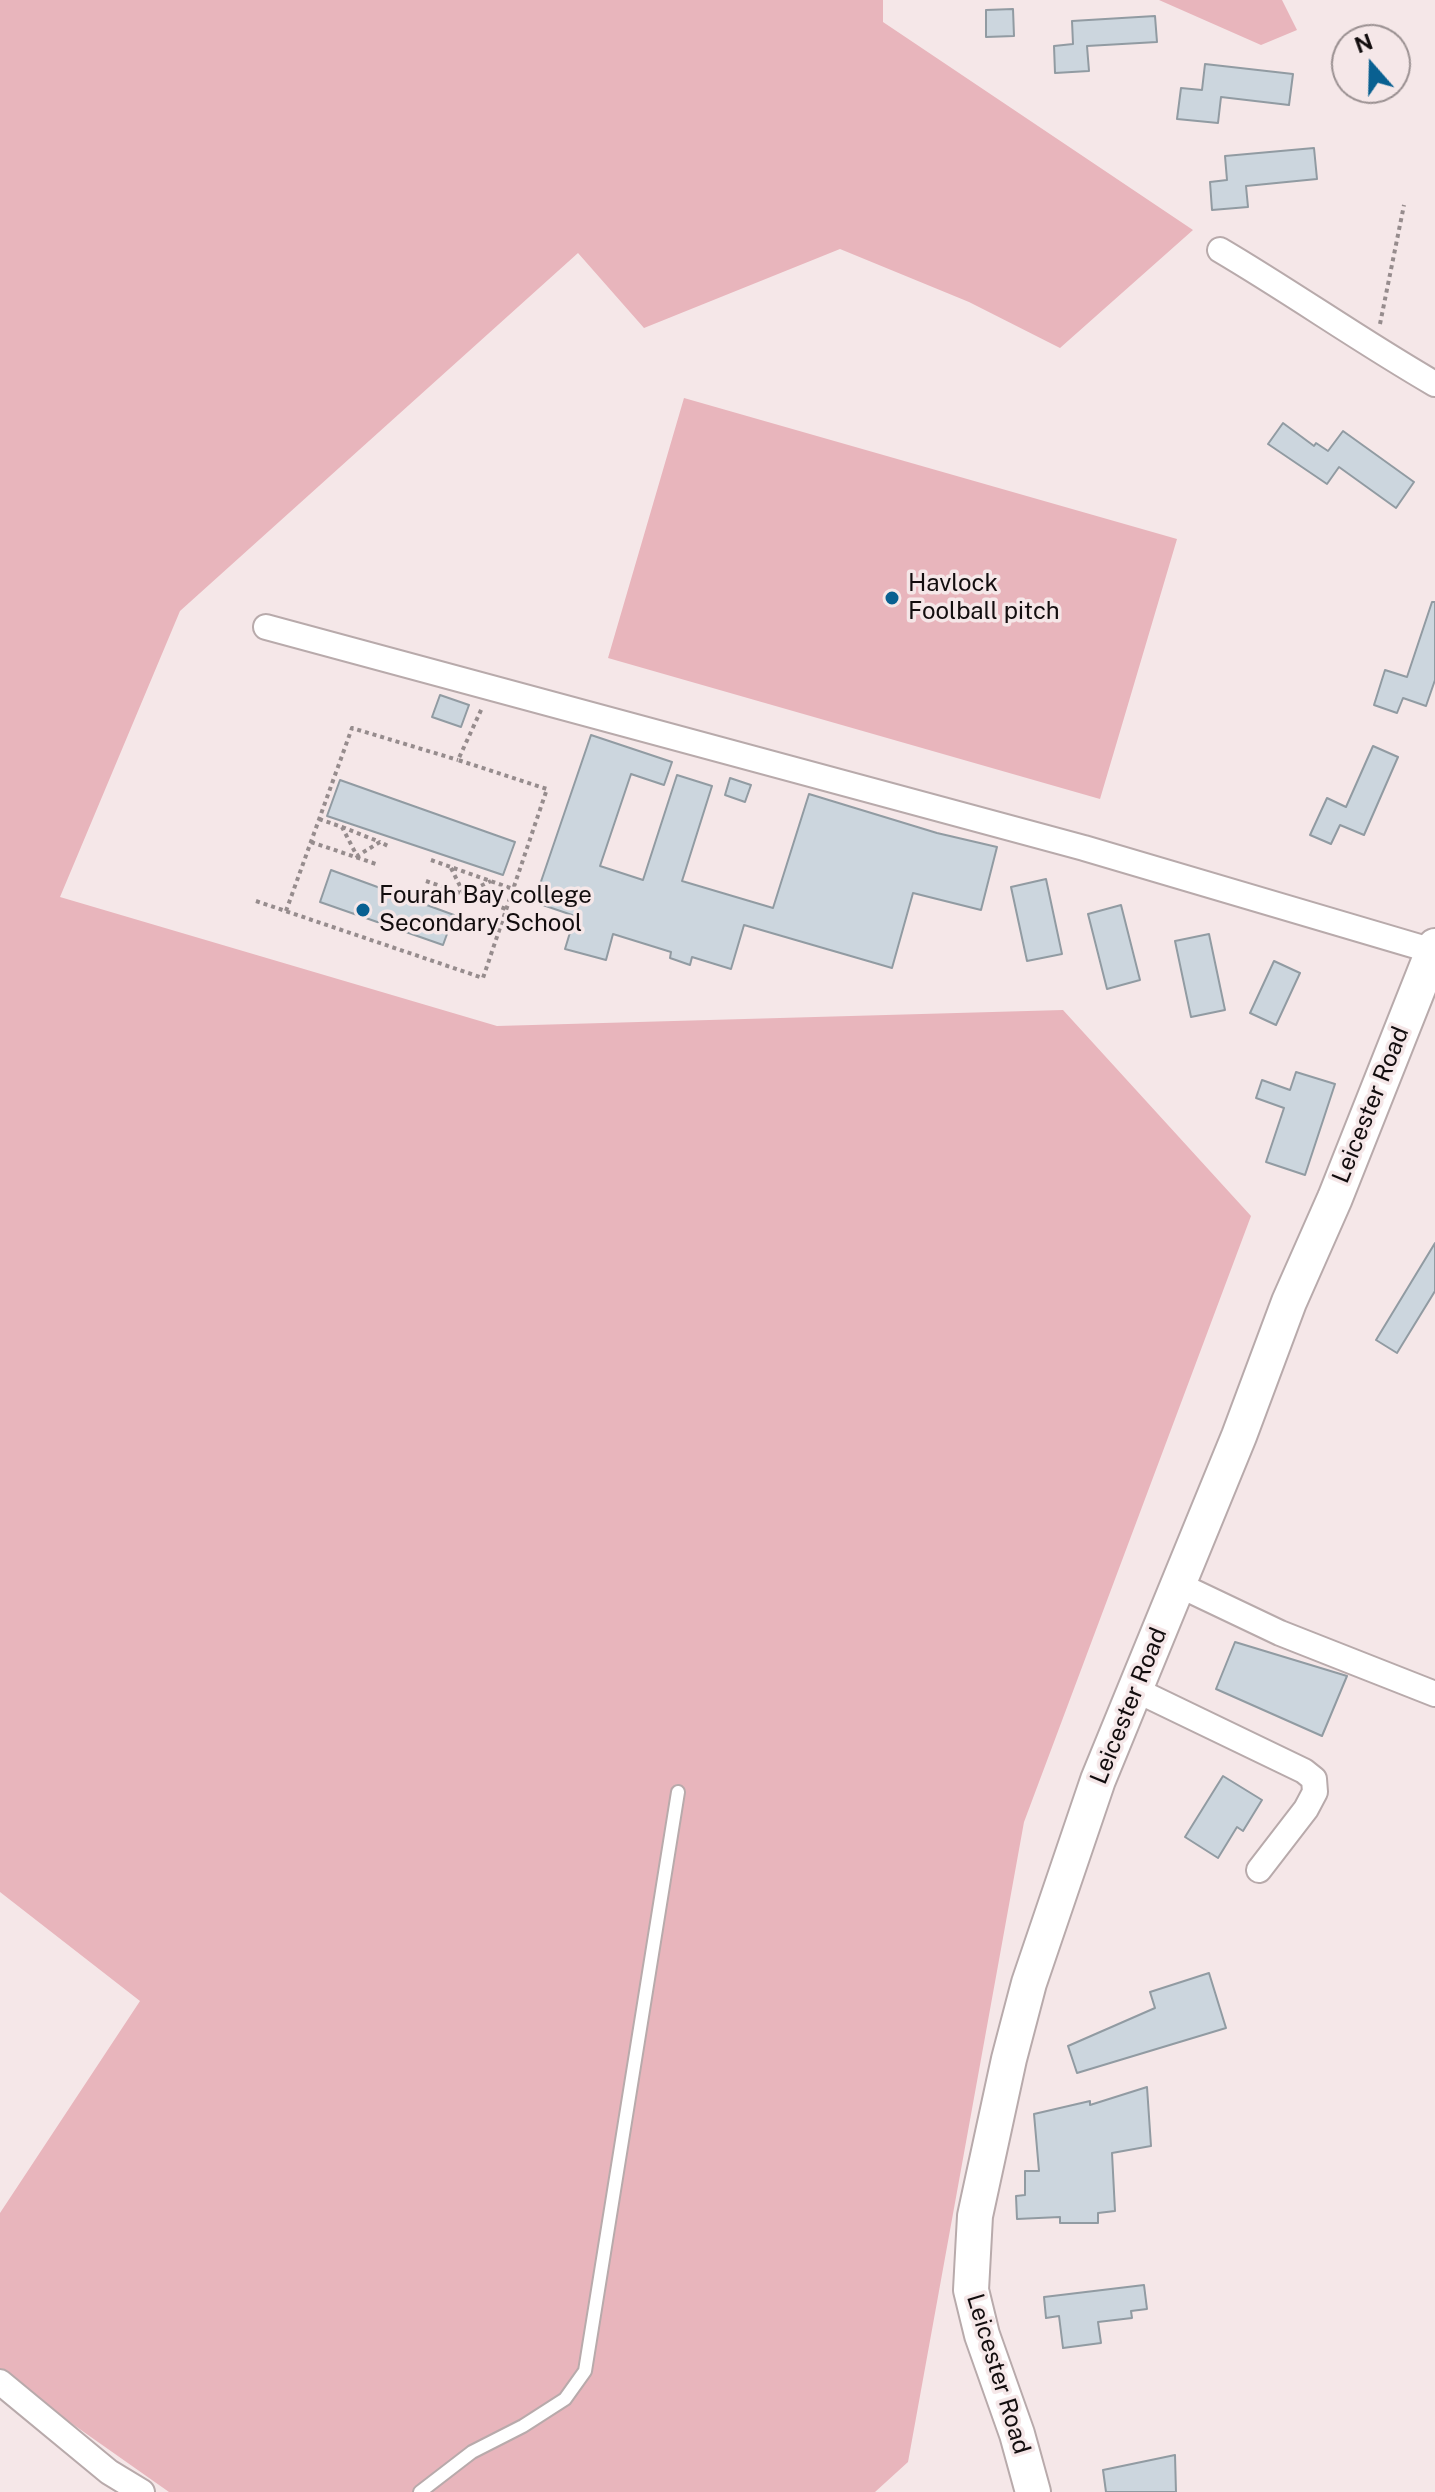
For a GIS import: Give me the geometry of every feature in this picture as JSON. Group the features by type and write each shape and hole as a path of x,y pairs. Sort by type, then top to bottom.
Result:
{"street":[{"path":"1220,250 1310,304 1374,349 1435,384"},
{"path":"266,627 1084,848 1434,948"},
{"name":"Leicester Road","path":"1033,2492 1017,2434 982,2335 971,2290 975,2216 1001,2088 1029,1983 1098,1780 1434,948"},
{"path":"1177,1584 1280,1633 1435,1694"},
{"path":"1136,1690 1304,1771 1314,1779 1315,1792 1306,1809 1259,1870"},
{"path":"0,2382 109,2472 142,2492"}],"lane":[{"path":"420,2492 472,2452 523,2426 565,2399 585,2371 678,1792"}],"path":[{"path":"1374,349 1404,205"},
{"path":"458,760 492,686"},
{"path":"256,901 483,978 547,789 352,728 286,911"},
{"path":"319,819 388,846"},
{"path":"342,827 357,856"},
{"path":"311,842 379,865"},
{"path":"357,856 380,842"},
{"path":"431,860 513,889"},
{"path":"450,866 464,894"},
{"path":"426,881 506,909"},
{"path":"464,894 491,881"}],"shaded area":[{"path":"0,0 883,0 883,22 1193,230 1060,348 969,302 840,249 644,328 578,253 180,611 60,897 497,1026 1063,1010 1251,1216 1024,1822 908,2462 875,2492 169,2492 0,2373 0,2213 140,2001 0,1892"},
{"path":"1159,0 1282,0 1297,30 1261,45"},
{"name":"Havlock Foolball pitch","path":"684,398 1177,539 1100,799 608,658"}],"building":[{"path":"1013,9 1014,36 986,37 986,10"},
{"path":"1155,16 1157,42 1087,46 1089,71 1055,73 1054,46 1073,44 1072,21"},
{"path":"1205,64 1293,74 1289,105 1221,97 1218,123 1177,119 1181,88 1202,90"},
{"path":"1314,148 1317,179 1246,186 1248,207 1212,210 1210,182 1227,180 1225,156"},
{"path":"1283,423 1314,446 1316,443 1328,451 1343,431 1414,482 1396,508 1339,467 1327,484 1268,444"},
{"path":"1432,602 1435,602 1435,680 1426,706 1403,698 1397,713 1374,705 1385,670 1407,677"},
{"path":"440,695 469,705 461,727 432,717"},
{"path":"591,735 672,762 664,785 631,774 600,866 643,880 677,775 712,786 682,881 773,908 809,794 937,833 997,847 981,910 913,893 892,968 744,925 731,969 692,957 690,965 670,958 671,952 613,934 606,960 565,949 575,916 534,902"},
{"path":"1373,746 1398,757 1364,835 1340,825 1331,844 1310,835 1327,798 1346,807"},
{"path":"730,778 751,785 745,802 725,795"},
{"path":"340,780 515,842 503,875 327,816"},
{"path":"331,870 454,915 443,945 320,902"},
{"path":"1046,879 1062,954 1027,961 1011,887"},
{"path":"1121,905 1140,980 1107,989 1088,914"},
{"path":"1209,934 1225,1010 1191,1017 1175,941"},
{"path":"1274,961 1300,973 1276,1025 1250,1013"},
{"path":"1296,1072 1335,1084 1305,1175 1266,1162 1284,1108 1256,1098 1262,1080 1290,1090"},
{"path":"1435,1243 1435,1291 1397,1353 1376,1340"},
{"path":"1235,1642 1347,1676 1322,1736 1216,1689"},
{"path":"1223,1776 1262,1800 1243,1831 1237,1827 1218,1858 1185,1837"},
{"path":"1209,1973 1226,2028 1077,2073 1068,2046 1155,2008 1150,1992"},
{"path":"1147,2087 1151,2146 1112,2153 1115,2211 1098,2213 1098,2223 1060,2223 1060,2217 1017,2219 1016,2196 1025,2195 1025,2171 1039,2171 1034,2114 1090,2101 1090,2105"},
{"path":"1144,2285 1147,2309 1131,2311 1132,2318 1098,2322 1101,2343 1063,2348 1059,2316 1046,2318 1044,2297"},
{"path":"1175,2455 1176,2492 1106,2492 1103,2470"}],"place":[{"name":"Havlock Foolball pitch","path":"892,598"},
{"name":"Fourah Bay college Secondary School","path":"363,910"}]}
